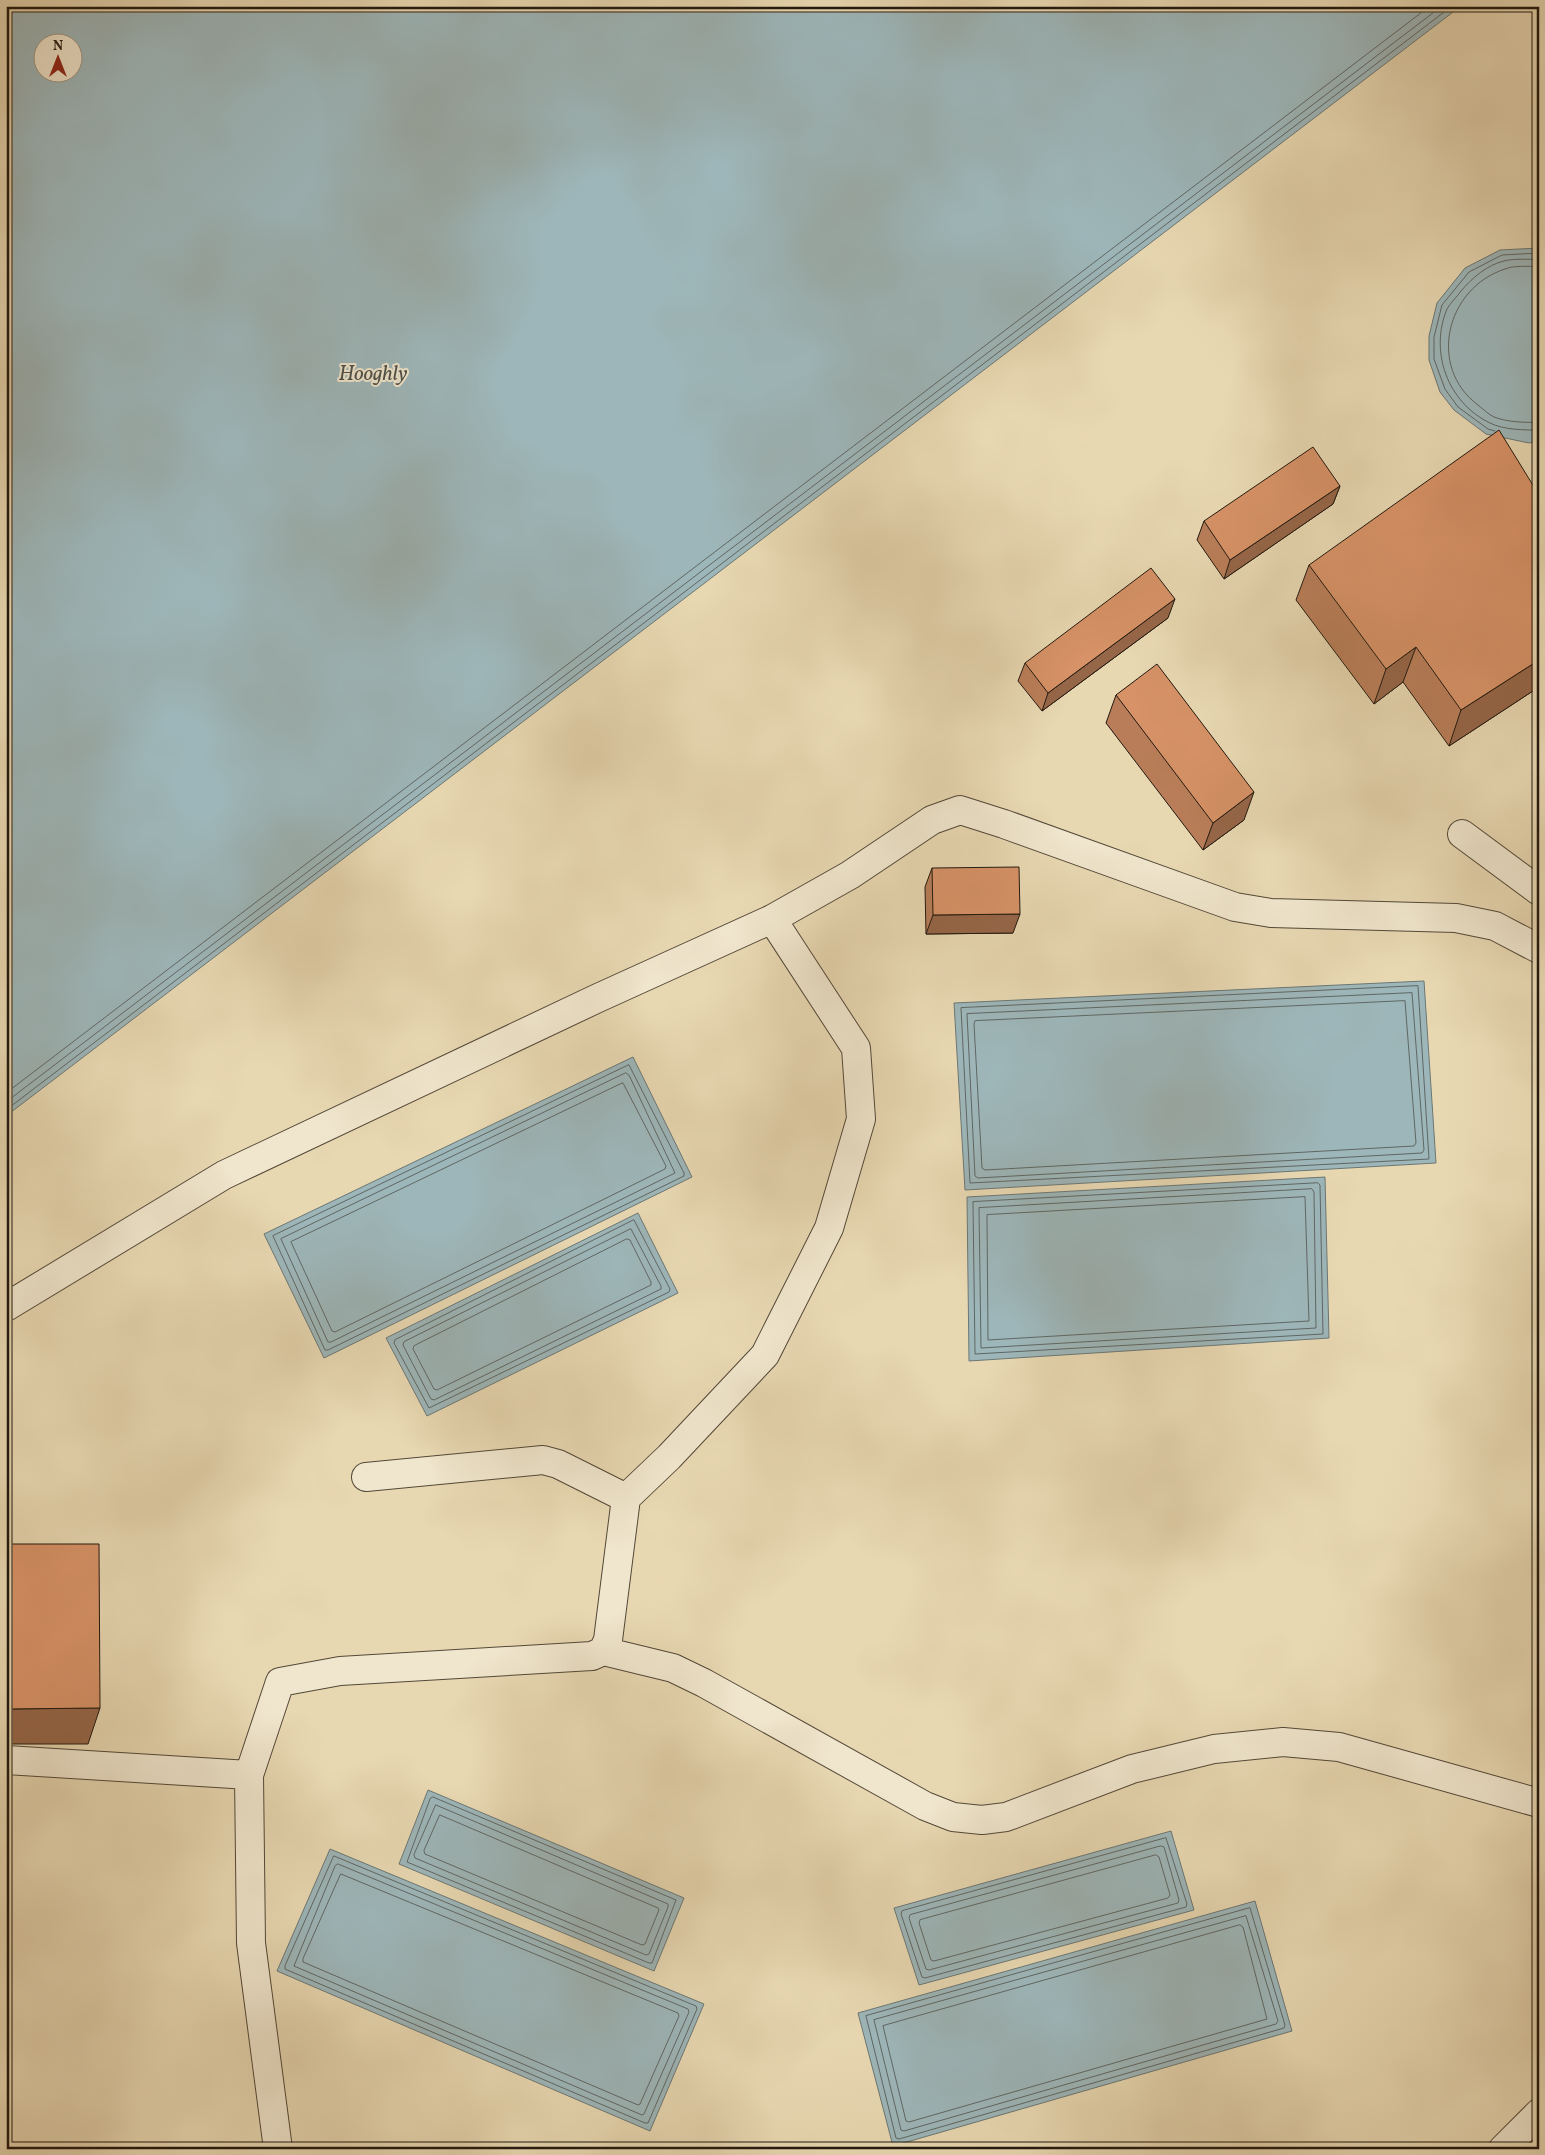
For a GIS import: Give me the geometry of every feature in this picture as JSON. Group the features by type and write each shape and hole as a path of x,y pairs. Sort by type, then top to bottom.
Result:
{"street":[{"path":"6,1307 224,1175 598,998 772,920 850,875 932,820 960,810 1235,907 1271,913 1456,918 1495,926 1539,949"},
{"path":"1462,834 1539,891"},
{"path":"278,2149 251,1943 249,1775 280,1682 340,1671 592,1656 603,1650 608,1640 626,1498 669,1457 765,1355 829,1228 861,1120 856,1048 772,920"},
{"path":"366,1478 543,1460 558,1464 626,1498"},
{"path":"603,1650 673,1668 704,1683 925,1806 953,1817 982,1820 1006,1817 1132,1769 1214,1749 1283,1742 1339,1747 1539,1803"},
{"path":"6,1760 249,1775"},
{"path":"1503,2149 1539,2113"}],"water":[{"name":"Hooghly","path":"6,6 1461,6 6,1116"},
{"path":"1539,248 1539,441 1529,443 1486,434 1454,410 1440,392 1429,360 1429,336 1437,303 1465,268 1500,250"},
{"path":"1424,981 1436,1163 965,1190 954,1003"},
{"path":"633,1057 692,1177 324,1358 264,1234"},
{"path":"1325,1177 1329,1338 969,1361 967,1197"},
{"path":"638,1213 678,1293 427,1416 386,1338"},
{"path":"428,1790 684,1898 654,1971 399,1864"},
{"path":"1171,1831 1194,1910 919,1985 894,1908"},
{"path":"330,1849 704,2004 650,2131 277,1971"},
{"path":"1255,1901 1292,2031 893,2146 858,2013"}],"building":[{"path":"1499,430 1539,495 1539,660 1461,710 1416,647 1386,669 1309,565"},
{"path":"1313,447 1340,486 1230,560 1204,521"},
{"path":"1151,568 1175,599 1048,693 1025,663"},
{"path":"1157,664 1254,792 1213,823 1116,695"},
{"path":"1019,867 1020,914 933,915 932,868"},
{"path":"6,1544 99,1544 100,1708 6,1709"},
{"path":"6,1779 9,1780 6,1796"}]}
